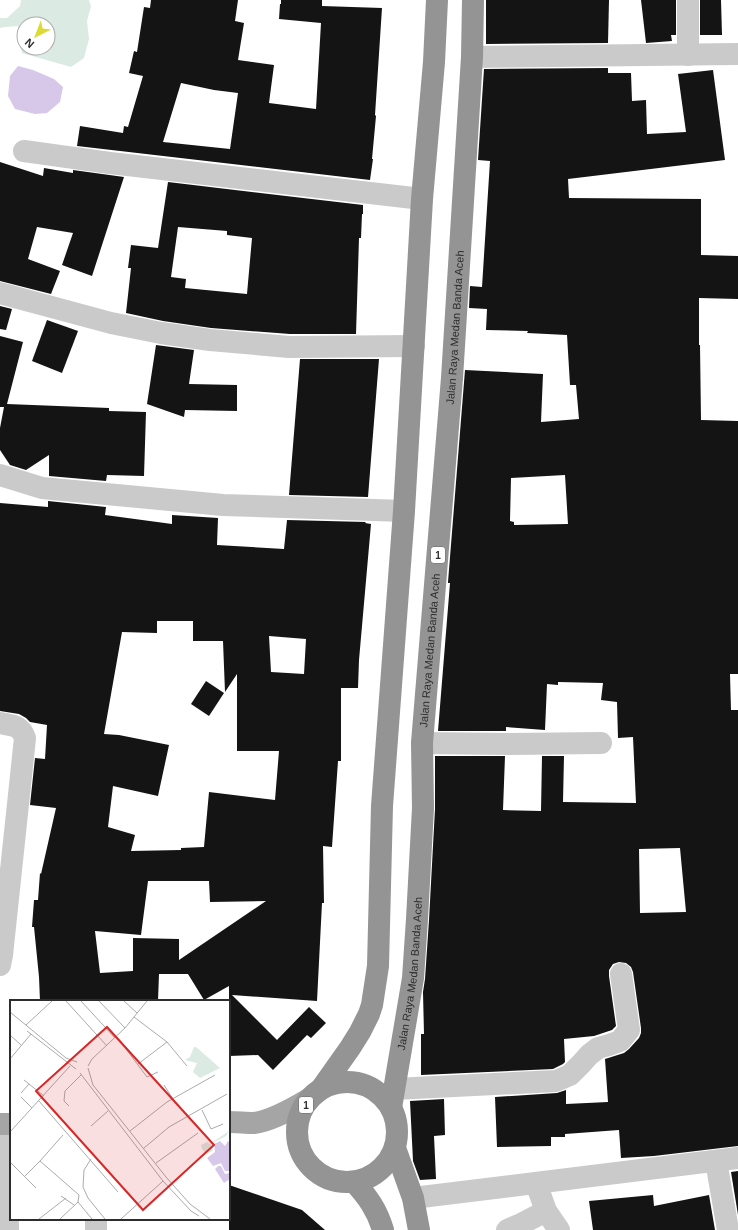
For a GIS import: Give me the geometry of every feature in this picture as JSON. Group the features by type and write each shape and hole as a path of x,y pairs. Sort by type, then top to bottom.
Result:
{"highway":[{"name":"1","path":"315,1094 336,1083 352,1083 368,1087 381,1096 392,1099 397,1134 394,1148 389,1160 380,1170 368,1178 354,1182 339,1181 325,1177 313,1168 303,1156 298,1142 297,1127 301,1112 346,1054 360,1032 372,1005 378,966 382,806 404,512 422,199 434,62 437,0"},
{"name":"Jalan Raya Medan Banda Aceh","path":"392,1099 412,978 417,919 423,808 422,743 452,378 472,57 473,0"},
{"name":"1","path":"394,1148 414,1198 419,1230"},
{"path":"354,1182 369,1198 380,1219 383,1230"}],"main road":[{"path":"230,1122 254,1123 262,1121 284,1113 315,1094"}],"street":[{"path":"688,0 688,55"},
{"path":"472,57 738,54"},
{"path":"24,151 110,163 422,199"},
{"path":"0,293 111,323 161,333 210,340 289,347 414,346"},
{"path":"0,475 42,488 215,504 404,512"},
{"path":"0,723 18,727 22,731 25,738 6,858 0,965"},
{"path":"422,743 601,743"},
{"path":"392,1099 556,1081 570,1075 589,1055 598,1048 609,1046 620,1041 629,1030 622,974"},
{"path":"6,1124 8,1230"},
{"path":"414,1198 738,1158"},
{"path":"716,1161 728,1230"},
{"path":"536,1183 546,1211 559,1230"},
{"path":"507,1230 546,1211"}],"shaded area":[{"path":"21,0 89,0 91,6 87,21 89,39 84,58 71,67 32,56 56,56 56,16 16,16 16,26 0,28 0,18 7,18 20,6"},
{"path":"18,66 33,70 54,79 63,87 60,102 47,113 35,114 15,109 8,96 10,76"}],"building":[{"path":"151,0 238,0 235,21 244,23 238,60 274,65 269,103 316,109 321,23 279,19 281,0 322,0 322,6 382,8 373,159 370,180 77,146 80,126 123,133 124,126 128,127 143,76 129,73 134,51 137,52 144,7 150,8","holes":["181,83 238,93 230,149 163,142"]},
{"path":"486,0 609,0 608,43 486,44"},
{"path":"641,0 676,0 676,35 671,35 672,41 646,43"},
{"path":"700,0 721,0 722,35 700,35"},
{"path":"608,68 608,73 631,73 632,101 646,100 647,134 686,132 678,74 713,70 725,160 568,179 569,198 701,199 701,255 738,256 738,299 699,298 699,345 701,420 738,421 738,674 730,674 731,710 738,710 738,1146 654,1156 621,1158 619,1130 565,1134 565,1137 551,1137 551,1146 497,1147 495,1097 557,1093 566,1090 566,1104 608,1102 605,1059 624,1053 639,1038 641,1033 633,972 631,967 626,963 619,962 613,964 609,970 616,1026 612,1030 594,1036 564,1039 565,1062 563,1064 553,1069 421,1075 421,1034 424,1034 423,992 429,920 435,809 435,756 505,756 503,810 541,811 542,756 564,756 563,802 636,803 633,737 618,738 617,702 601,700 603,683 558,682 558,685 547,684 545,730 506,727 506,731 438,731 465,370 543,374 541,422 579,419 576,385 570,385 567,335 527,333 528,331 486,330 487,309 469,308 470,286 482,287 490,161 478,160 484,69","holes":["565,475 568,524 514,525 514,522 510,521 511,478","680,848 686,912 640,913 639,849"]},
{"path":"0,162 43,176 44,168 73,173 73,170 124,177 92,276 62,265 73,233 37,227 28,259 60,271 51,294 0,281"},
{"path":"168,182 363,205 361,238 359,238 356,334 290,334 211,328 163,321 126,313 131,268 128,268 131,245 158,248","holes":["178,227 227,231 227,235 252,238 247,294 185,288 186,279 171,277"]},
{"path":"0,306 12,309 6,330 0,329"},
{"path":"47,320 78,331 62,373 32,361"},
{"path":"0,336 23,342 7,404 109,408 109,411 146,412 144,476 107,475 106,481 49,476 49,455 26,470 10,465 0,450 0,428 4,407 0,407"},
{"path":"156,345 194,350 189,384 237,385 237,411 185,410 184,417 147,404"},
{"path":"300,359 379,359 368,497 289,495"},
{"path":"48,501 106,507 105,515 172,524 172,515 218,518 217,545 284,549 287,520 366,522 365,523 371,524 359,660 358,688 341,688 341,761 338,761 332,847 323,846 324,903 322,903 317,1001 232,995 277,1040 309,1007 326,1023 311,1038 307,1035 273,1070 258,1055 230,1056 229,986 204,1000 188,974 159,974 158,1000 40,1000 34,927 32,927 34,900 38,900 40,873 41,874 56,808 30,805 35,758 45,759 47,725 30,722 19,714 0,711 0,503 48,507","holes":["157,621 193,621 193,641 223,641 225,692 237,674 237,751 279,751 275,800 209,792 204,847 181,848 181,850 131,851 135,835 108,827 113,786 158,796 169,745 119,735 104,734 122,632 157,633","269,636 306,639 304,674 271,672","148,881 209,881 210,902 266,901 179,960 179,939 133,938 133,971 100,973 95,931 141,935"]},
{"path":"206,681 224,693 209,716 191,704"},
{"path":"444,1099 445,1135 434,1136 436,1179 420,1180 413,1161 410,1101"},
{"path":"738,1171 738,1215 731,1172"},
{"path":"230,1185 302,1210 325,1230 229,1230"},
{"path":"653,1195 654,1206 709,1195 715,1230 593,1230 589,1201"}]}
